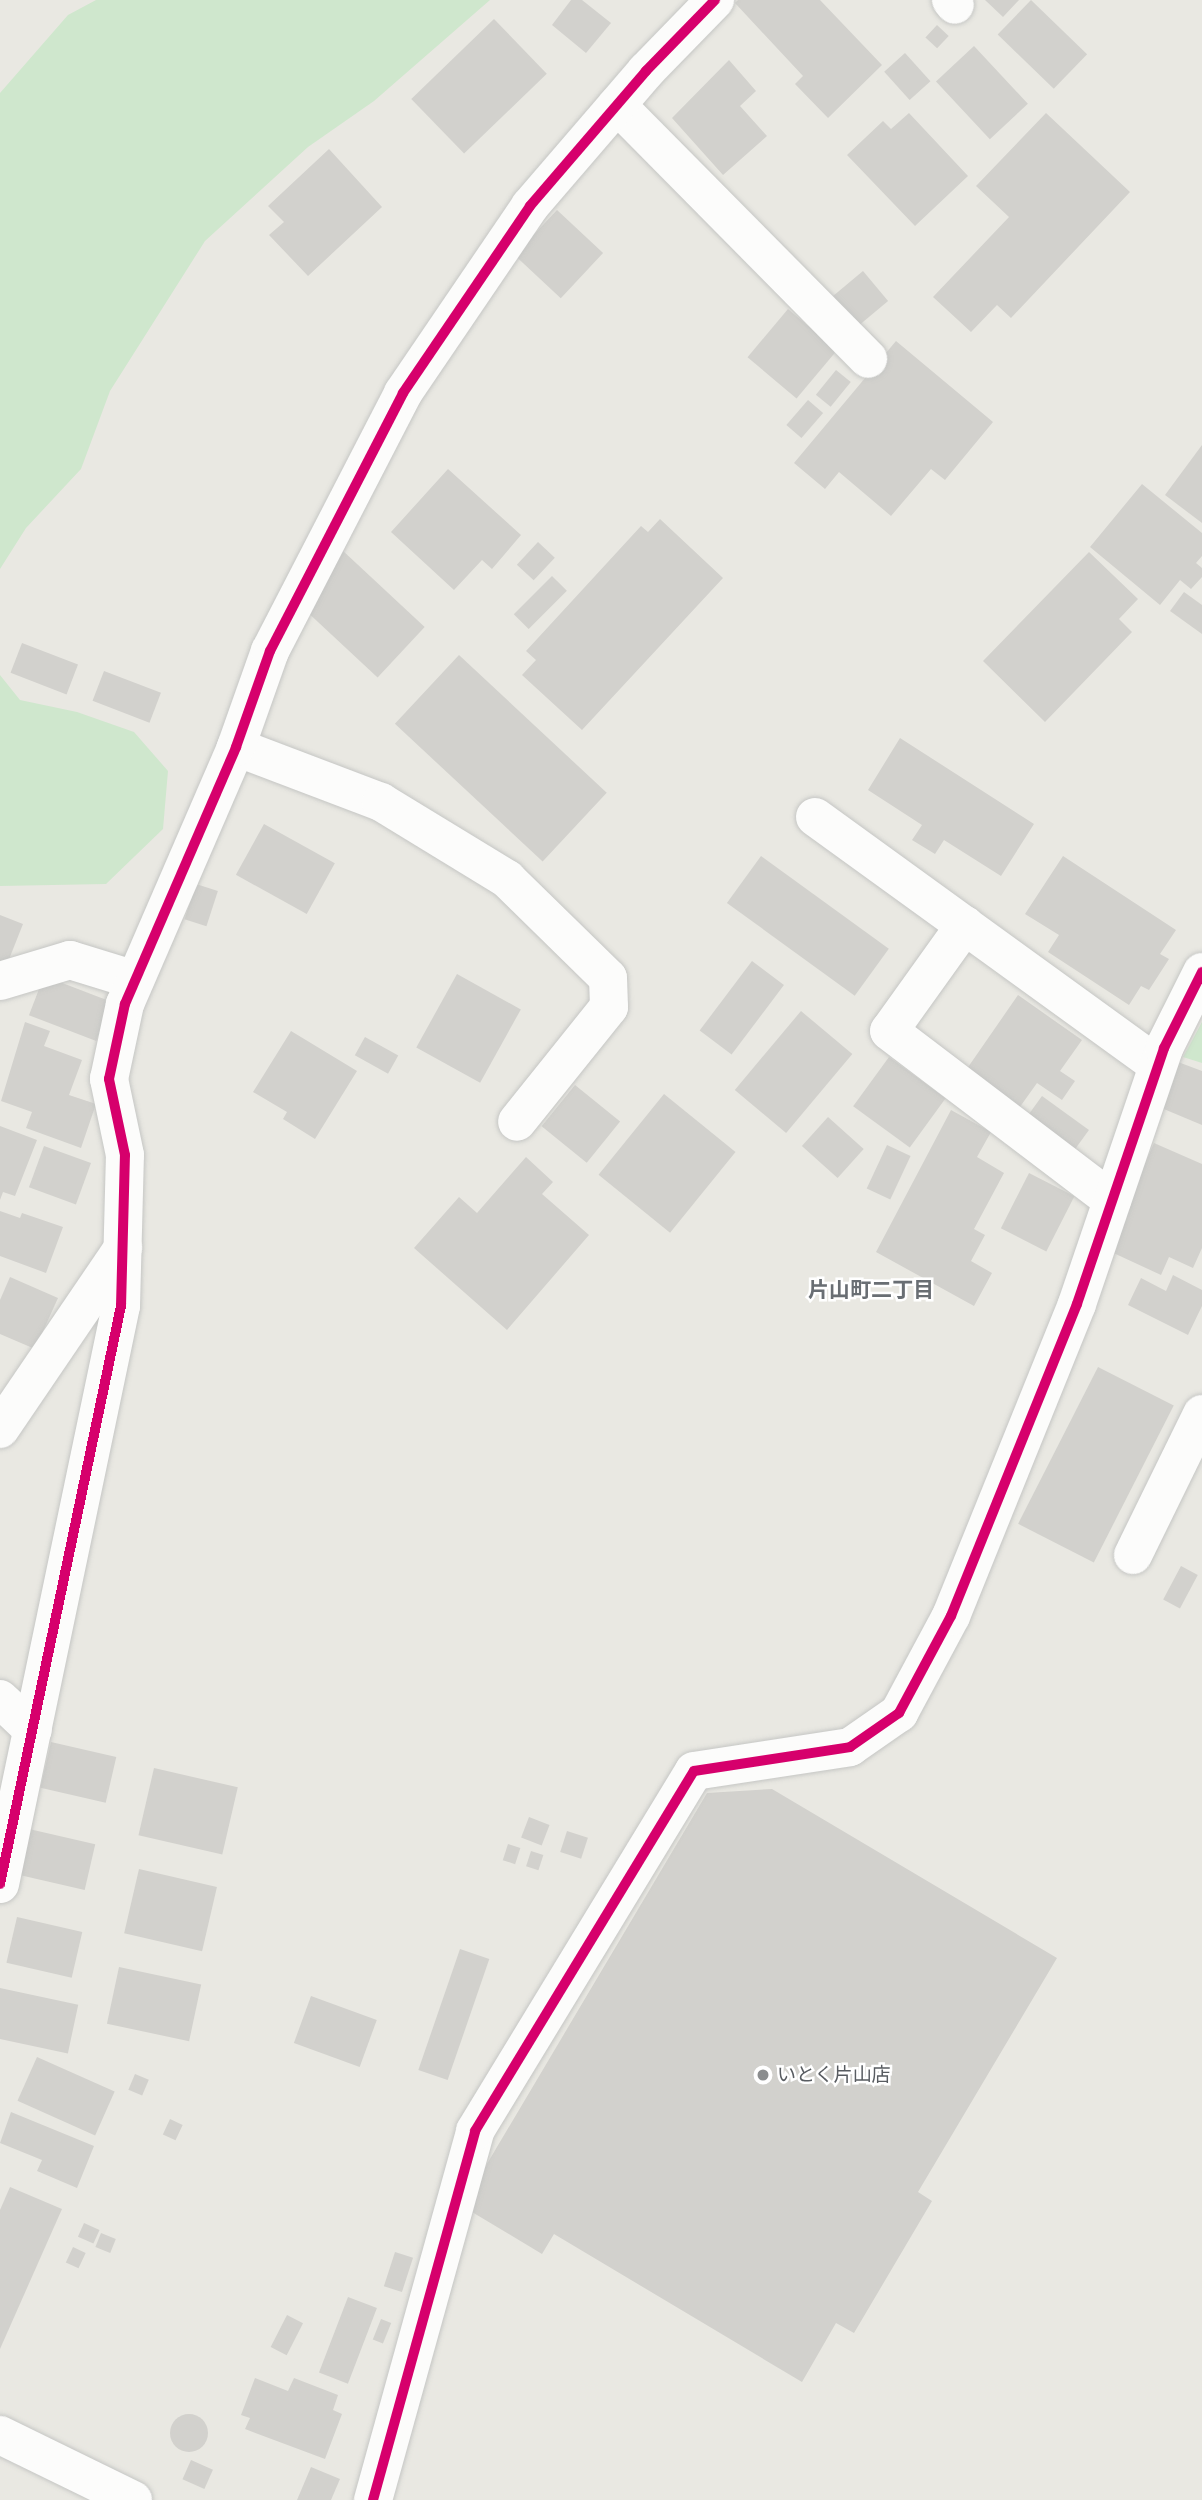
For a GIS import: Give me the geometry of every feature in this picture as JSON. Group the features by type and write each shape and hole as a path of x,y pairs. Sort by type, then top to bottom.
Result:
{"street":[{"path":"0,1884 121,1306 125,1155 109,1079 135,980 236,747 270,651 403,393 530,206 617,105 715,0"},
{"path":"617,105 869,359"},
{"path":"236,747 381,802 507,879 608,978 609,1007 517,1122"},
{"path":"815,817 1158,1065"},
{"path":"965,925 889,1031 1112,1200"},
{"path":"0,981 71,960 135,980"},
{"path":"373,2500 475,2131 694,1771 850,1746 899,1713 951,1616 1077,1304 1158,1065 1202,972"},
{"path":"1,1430 123,1248"},
{"path":"1133,1555 1202,1414"},
{"path":"0,1699 33,1730"},
{"path":"0,2435 133,2500"}],"green space":[{"path":"96,0 490,0 374,101 308,147 205,241 110,391 81,469 26,528 0,569 0,93 68,15"},
{"path":"0,675 20,700 77,712 134,732 168,771 163,829 106,884 0,886"},
{"path":"1202,1022 1202,1063 1183,1057"}],"building":[{"path":"571,0 582,0 611,23 586,53 552,25"},
{"path":"738,0 820,0 882,65 828,118 795,84 803,76 735,3"},
{"path":"985,0 1019,0 1003,17"},
{"path":"1031,0 1087,54 1054,89 998,35"},
{"path":"494,19 547,74 464,154 411,99"},
{"path":"937,25 949,36 937,48 925,37"},
{"path":"974,46 1028,104 990,139 936,81"},
{"path":"905,53 930,81 910,100 884,72"},
{"path":"729,60 756,91 740,106 767,136 723,175 672,118"},
{"path":"909,113 968,176 915,226 847,155 883,121 891,129"},
{"path":"1046,113 1130,192 1011,318 997,305 971,332 933,297 1009,217 976,186"},
{"path":"329,149 382,207 308,276 269,235 284,222 268,206"},
{"path":"557,210 603,253 561,298 515,255"},
{"path":"863,271 888,301 857,327 832,297"},
{"path":"788,309 837,350 797,398 748,357"},
{"path":"896,341 993,422 945,480 931,469 891,516 839,472 825,489 794,463"},
{"path":"836,370 851,382 831,407 816,395"},
{"path":"808,400 823,413 801,438 786,425"},
{"path":"1202,445 1202,523 1165,495"},
{"path":"448,469 521,535 492,569 482,560 454,590 391,532"},
{"path":"1142,484 1202,533 1202,556 1196,563 1202,568 1202,577 1191,589 1180,580 1160,605 1090,547"},
{"path":"660,519 723,578 582,730 522,675 536,660 526,651 641,526 648,532"},
{"path":"538,542 555,558 534,580 517,565"},
{"path":"342,550 425,627 378,678 295,600"},
{"path":"1089,552 1138,599 1119,619 1132,632 1045,722 983,661"},
{"path":"552,576 567,591 529,629 514,614"},
{"path":"1184,592 1202,605 1202,634 1170,611"},
{"path":"22,643 78,665 67,694 11,673"},
{"path":"459,655 607,793 543,862 395,724"},
{"path":"104,671 161,693 149,723 93,701"},
{"path":"900,738 1034,824 1001,876 944,840 935,854 912,840 922,825 868,790"},
{"path":"264,824 335,863 307,914 236,875"},
{"path":"761,856 889,949 855,996 727,903"},
{"path":"1063,856 1176,930 1160,954 1169,959 1149,990 1141,986 1129,1005 1048,952 1059,935 1025,914"},
{"path":"196,884 218,891 206,926 185,919"},
{"path":"0,915 23,924 4,972 0,970"},
{"path":"752,961 784,985 732,1055 700,1030"},
{"path":"457,974 521,1009 480,1083 416,1047"},
{"path":"44,976 111,1002 96,1041 29,1015"},
{"path":"1018,995 1082,1040 1060,1071 1075,1081 1062,1100 1037,1083 1017,1111 964,1073"},
{"path":"801,1011 852,1054 786,1133 735,1090"},
{"path":"25,1022 50,1031 44,1046 82,1060 69,1095 96,1104 81,1148 26,1128 32,1112 1,1101"},
{"path":"291,1031 357,1071 315,1139 283,1119 287,1112 253,1092"},
{"path":"365,1037 398,1055 388,1074 355,1055"},
{"path":"889,1057 946,1098 910,1147 853,1106"},
{"path":"1178,1062 1202,1071 1202,1125 1159,1107"},
{"path":"575,1085 620,1122 587,1163 542,1126"},
{"path":"664,1094 735,1152 670,1233 599,1175"},
{"path":"1042,1096 1089,1130 1075,1150 1028,1115"},
{"path":"951,1110 991,1132 977,1157 1004,1173 974,1229 985,1235 971,1261 992,1273 974,1306 876,1252"},
{"path":"828,1117 864,1149 838,1178 802,1146"},
{"path":"0,1126 37,1140 15,1196 3,1192 0,1200"},
{"path":"1154,1143 1202,1164 1202,1248 1193,1268 1169,1257 1161,1275 1107,1250"},
{"path":"887,1145 911,1156 890,1199 867,1189"},
{"path":"44,1146 91,1163 76,1204 29,1187"},
{"path":"526,1157 553,1182 542,1194 589,1235 507,1330 414,1248 459,1197 477,1213"},
{"path":"1029,1173 1074,1196 1046,1251 1001,1228"},
{"path":"0,1211 20,1218 22,1213 63,1227 46,1273 0,1256"},
{"path":"1173,1275 1202,1290 1202,1306 1188,1335 1128,1305 1141,1278 1166,1291"},
{"path":"10,1277 58,1298 35,1349 0,1334 0,1300"},
{"path":"1098,1367 1174,1406 1094,1562 1018,1524"},
{"path":"1181,1566 1198,1575 1180,1608 1163,1600"},
{"path":"51,1742 116,1757 106,1803 40,1788"},
{"path":"154,1768 238,1787 222,1855 138,1835"},
{"name":"いとく片山店","path":"772,1789 1057,1958 918,2192 932,2201 854,2333 836,2323 802,2382 554,2234 542,2254 462,2206 707,1793"},
{"path":"529,1817 550,1825 542,1845 521,1838"},
{"path":"29,1829 95,1844 85,1890 18,1875"},
{"path":"567,1831 588,1838 581,1859 560,1852"},
{"path":"508,1844 520,1848 515,1864 503,1860"},
{"path":"531,1851 543,1855 538,1870 526,1866"},
{"path":"139,1869 217,1887 202,1951 124,1933"},
{"path":"17,1917 82,1932 72,1978 6,1963"},
{"path":"460,1949 489,1959 448,2080 418,2070"},
{"path":"119,1967 201,1984 189,2041 107,2024"},
{"path":"0,1988 78,2005 68,2054 0,2039"},
{"path":"311,1996 377,2020 360,2067 294,2043"},
{"path":"37,2057 115,2092 95,2135 17,2101"},
{"path":"135,2074 149,2080 142,2096 128,2090"},
{"path":"11,2112 94,2146 77,2188 37,2171 42,2160 0,2143"},
{"path":"170,2119 183,2125 176,2140 163,2134"},
{"path":"10,2187 62,2209 0,2349 0,2210"},
{"path":"84,2223 100,2230 93,2244 78,2237"},
{"path":"101,2233 116,2239 110,2253 95,2247"},
{"path":"73,2247 86,2253 79,2268 66,2262"},
{"path":"395,2252 413,2258 402,2292 384,2286"},
{"path":"348,2297 377,2308 348,2384 319,2373"},
{"path":"287,2315 303,2323 287,2355 271,2347"},
{"path":"381,2319 391,2323 383,2344 373,2339"},
{"path":"255,2378 288,2391 294,2378 338,2395 333,2410 342,2414 325,2459 245,2429 250,2418 241,2415"},
{"path":"189,2414 203,2419 208,2433 203,2447 189,2452 175,2447 170,2433 175,2419"},
{"path":"191,2460 213,2470 204,2489 182,2479"},
{"path":"311,2467 340,2479 331,2500 297,2500"}],"cycle path":[{"path":"0,1884 121,1306 125,1155 109,1079 125,1004 236,747 270,651 403,393 530,206 646,71 715,0"},
{"path":"373,2500 475,2131 694,1771 850,1747 899,1713 951,1616 1077,1304 1164,1048 1202,972"}],"place":[{"name":"いとく片山店","path":"763,2075"}],"district":[{"name":"片山町二丁目","path":"871,1290"}]}
